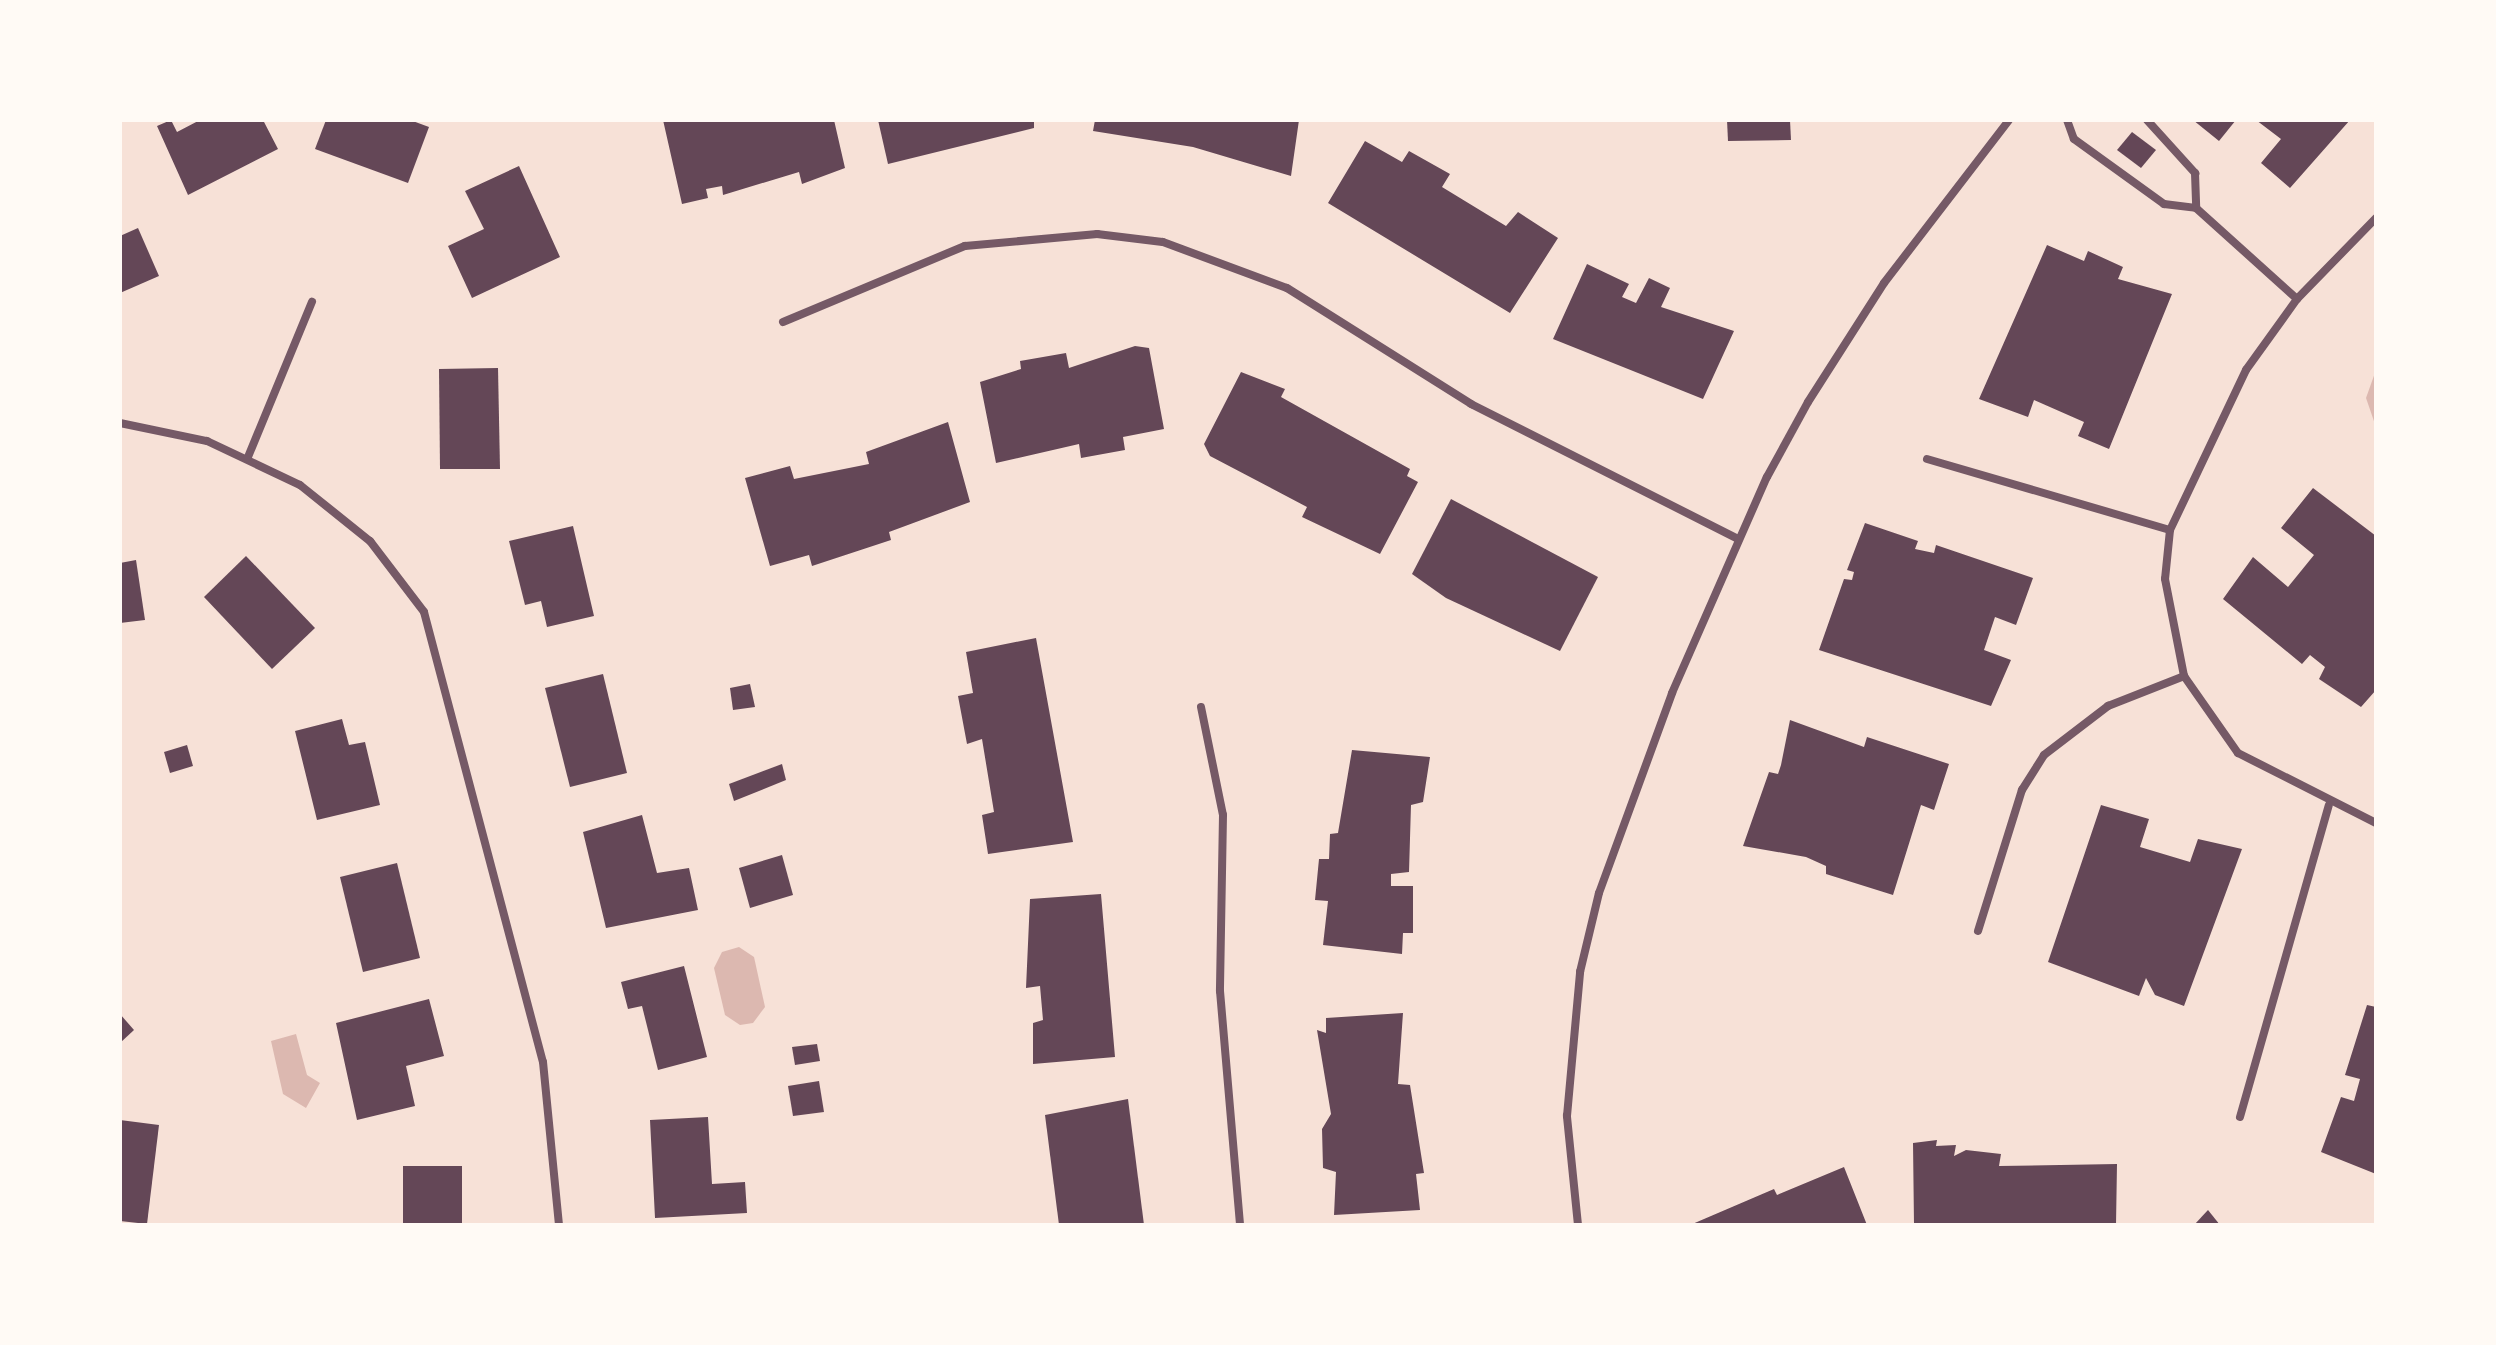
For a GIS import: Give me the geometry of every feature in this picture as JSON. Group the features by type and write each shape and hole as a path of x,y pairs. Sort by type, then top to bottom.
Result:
{"street":[{"path":"1578,1225 1567,1116 1580,972 1659,729 1738,539 1808,402 1884,283 2009,120"},
{"path":"2067,120 2074,139 2164,204 2196,208 2297,299"},
{"path":"2147,120 2195,173 2196,208"},
{"path":"2376,218 2297,299 2239,382 2170,530 2168,618 2184,676 2238,753 2329,805 2376,823"},
{"path":"783,322 965,246 1044,235 1163,242 1287,288 1471,404 1738,539"},
{"path":"248,457 312,302"},
{"path":"120,423 167,428 248,457 353,525 400,572 424,612 543,1062 559,1225"},
{"path":"1927,459 2170,530"},
{"path":"1978,931 2022,790 2044,755 2108,706 2184,676"},
{"path":"1201,707 1223,815 1220,991 1240,1225"},
{"path":"2240,1117 2329,805"}],"shaded area":[{"path":"2376,370 2376,427 2366,398"},
{"path":"739,947 754,957 765,1007 753,1023 740,1025 725,1015 714,968 722,952"},
{"path":"296,1034 307,1075 320,1083 306,1108 283,1094 271,1041"}],"building":[{"path":"171,120 177,132 200,120 263,120 278,149 188,195 157,126"},
{"path":"326,120 410,120 429,127 408,183 315,149"},
{"path":"663,120 834,120 845,168 802,184 799,172 723,195 722,186 706,189 708,198 682,204"},
{"path":"878,120 1034,120 1034,128 888,164"},
{"path":"1095,120 1299,120 1291,176 1193,147 1093,131"},
{"path":"1727,120 1790,120 1791,140 1728,141"},
{"path":"2193,120 2236,120 2219,141"},
{"path":"2256,120 2350,120 2290,188 2261,163 2281,139"},
{"path":"2132,132 2156,150 2141,168 2117,150"},
{"path":"1365,141 1402,162 1409,151 1450,174 1442,187 1506,226 1518,212 1558,238 1510,313 1328,203"},
{"path":"519,166 560,257 472,298 448,246 484,229 465,191"},
{"path":"138,228 159,276 120,293 120,236"},
{"path":"2047,245 2084,261 2088,251 2123,267 2118,279 2172,294 2109,449 2078,436 2084,422 2034,400 2028,417 1979,399"},
{"path":"1587,264 1629,284 1622,297 1636,303 1649,278 1670,288 1661,307 1734,331 1703,399 1553,339"},
{"path":"1135,346 1149,348 1164,429 1123,437 1125,450 1081,458 1079,444 996,463 980,382 1021,369 1020,361 1066,353 1069,368"},
{"path":"498,368 500,469 440,469 439,369"},
{"path":"1241,372 1285,389 1281,397 1410,469 1407,476 1418,482 1380,554 1302,517 1307,507 1210,456 1204,444"},
{"path":"948,422 970,502 889,532 891,540 812,566 809,555 770,566 745,478 790,466 794,479 869,464 866,452"},
{"path":"2313,488 2376,536 2376,690 2361,707 2319,679 2325,667 2310,655 2302,664 2223,599 2253,557 2288,587 2314,555 2281,528"},
{"path":"1451,499 1598,577 1560,651 1446,598 1412,574"},
{"path":"1865,523 1918,541 1915,549 1934,553 1936,545 2033,578 2016,625 1995,617 1984,650 2011,660 1991,706 1819,650 1844,579 1852,580 1854,572 1847,570"},
{"path":"573,526 594,616 547,627 541,601 525,605 509,541"},
{"path":"246,556 315,628 272,669 204,597"},
{"path":"136,560 145,620 120,623 120,563"},
{"path":"1036,638 1073,842 988,854 982,815 994,812 982,739 967,744 958,696 973,693 966,652"},
{"path":"603,674 627,773 570,787 545,688"},
{"path":"750,684 755,707 733,710 730,688"},
{"path":"342,719 349,745 365,742 380,805 317,820 295,731"},
{"path":"1790,720 1864,747 1867,737 1949,764 1934,810 1921,805 1893,895 1826,874 1826,866 1806,857 1743,846 1769,772 1778,774"},
{"path":"187,745 193,766 170,773 164,752"},
{"path":"1352,750 1430,757 1423,802 1411,805 1409,872 1391,874 1391,886 1413,886 1413,933 1403,933 1402,954 1323,945 1328,901 1315,900 1319,859 1329,859 1330,834 1338,833"},
{"path":"782,764 786,780 734,801 729,784"},
{"path":"2101,805 2149,819 2140,847 2190,862 2198,839 2242,849 2184,1006 2155,995 2146,978 2139,996 2048,962"},
{"path":"642,815 657,873 689,868 698,910 606,928 583,832"},
{"path":"782,855 793,895 750,908 739,868"},
{"path":"397,863 420,958 363,972 340,877"},
{"path":"1101,894 1115,1057 1033,1064 1033,1023 1043,1020 1040,986 1026,988 1030,899"},
{"path":"684,966 707,1057 658,1070 642,1006 628,1009 621,982"},
{"path":"429,999 444,1056 406,1066 415,1106 357,1120 336,1023"},
{"path":"2367,1005 2376,1007 2376,1174 2321,1152 2341,1097 2354,1101 2360,1079 2345,1075"},
{"path":"1403,1013 1398,1084 1410,1085 1424,1173 1416,1174 1420,1210 1334,1215 1336,1172 1323,1168 1322,1129 1331,1114 1317,1030 1326,1033 1326,1018"},
{"path":"120,1014 134,1030 120,1043"},
{"path":"817,1044 820,1061 795,1065 792,1047"},
{"path":"819,1081 824,1112 793,1116 788,1086"},
{"path":"1128,1099 1144,1225 1059,1225 1045,1115"},
{"path":"708,1117 712,1184 745,1182 747,1213 655,1218 650,1120"},
{"path":"120,1120 159,1125 147,1224 120,1221"},
{"path":"1937,1140 1936,1146 1956,1145 1954,1156 1966,1150 2001,1154 1999,1166 2117,1164 2116,1225 1914,1225 1913,1143"},
{"path":"403,1166 462,1166 462,1225 403,1225"},
{"path":"1844,1167 1867,1225 1690,1225 1774,1189 1777,1195"},
{"path":"2208,1210 2220,1225 2194,1225"}]}
